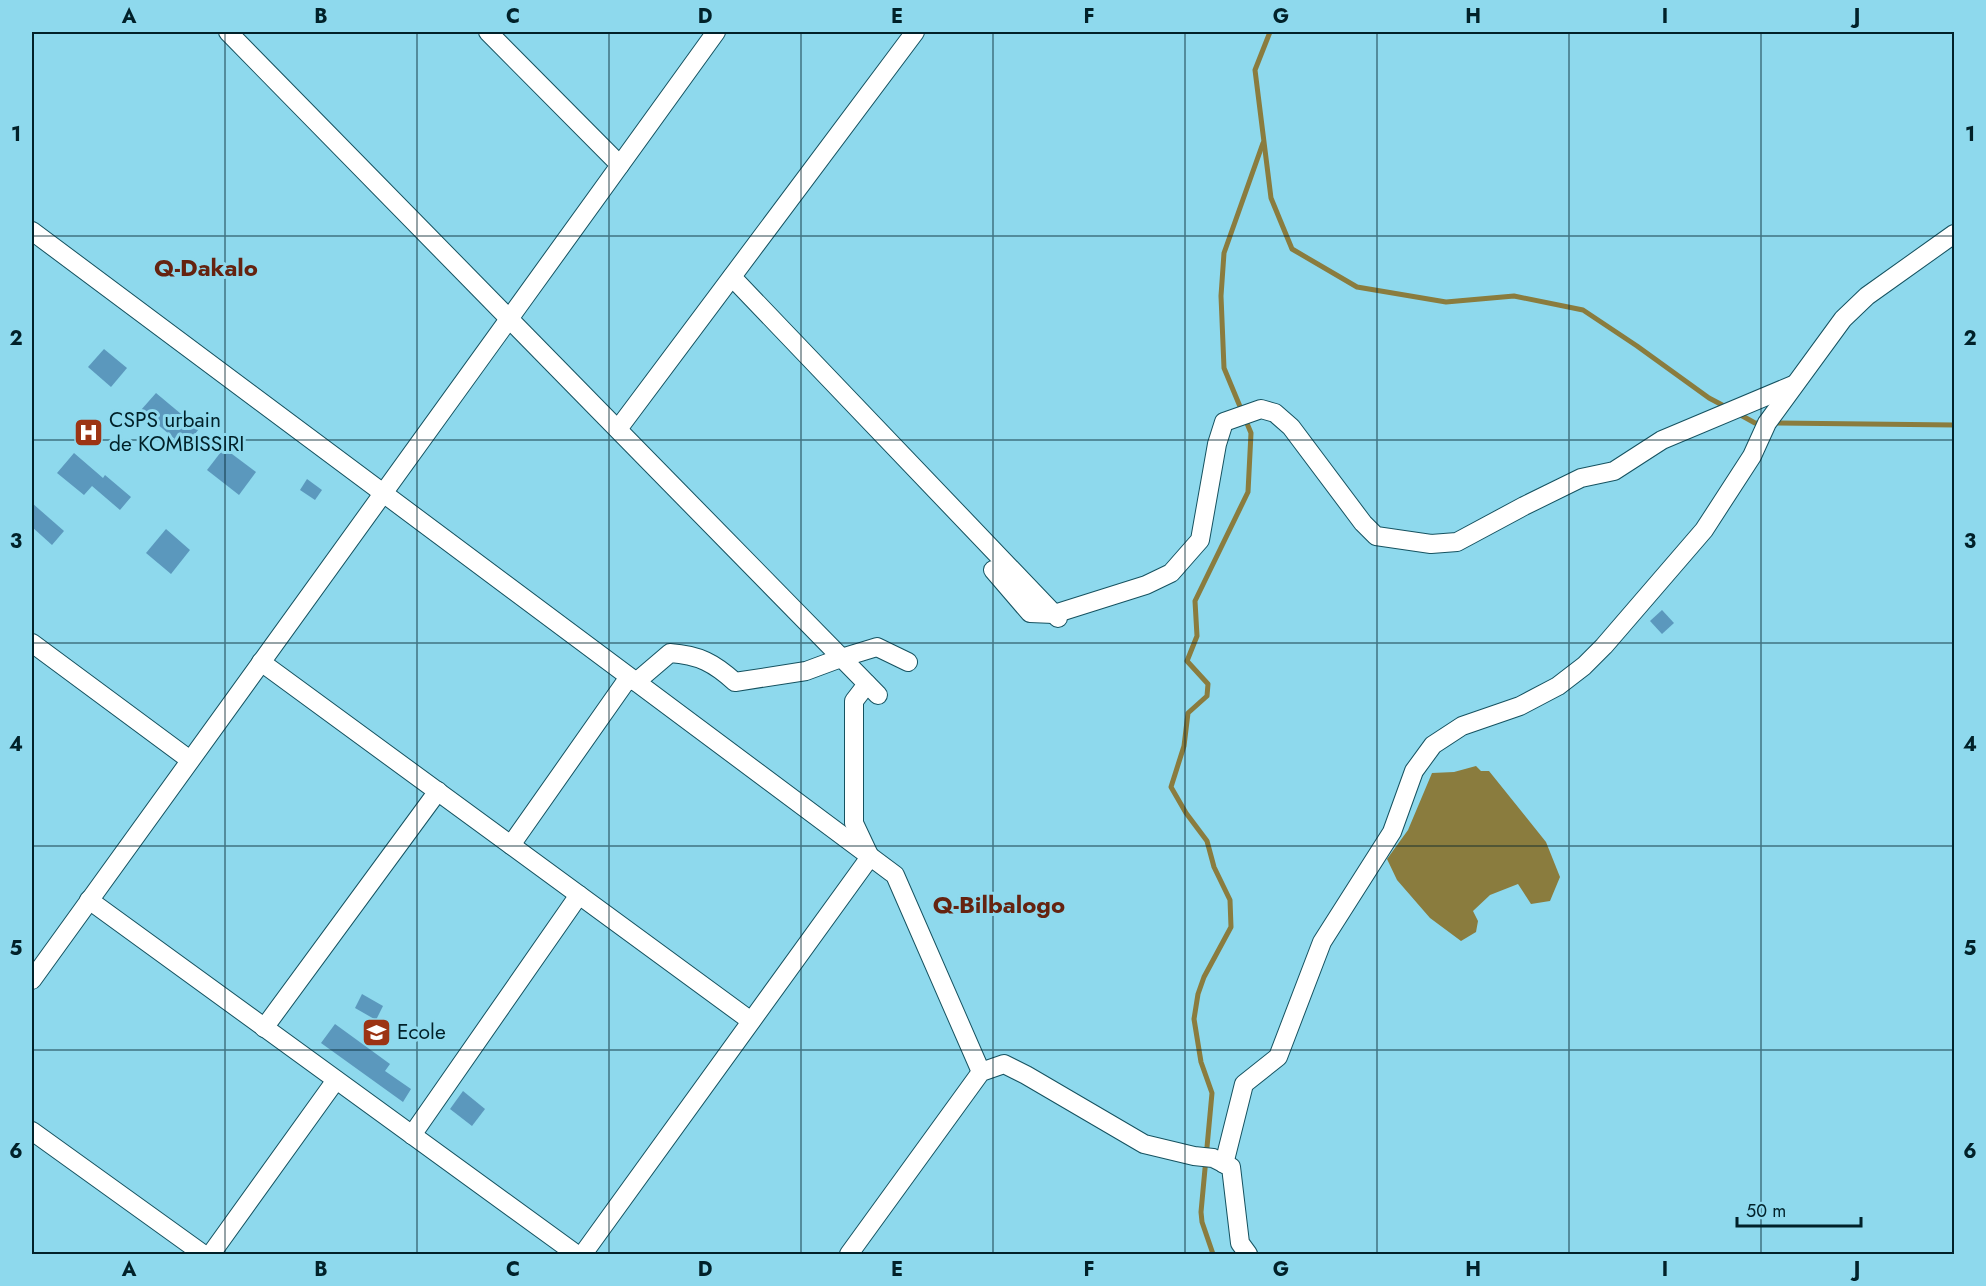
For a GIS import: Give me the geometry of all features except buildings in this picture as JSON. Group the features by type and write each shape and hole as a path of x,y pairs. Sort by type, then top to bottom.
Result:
{"street":[{"path":"228,32 872,690 854,701 854,823 870,857"},
{"path":"488,32 620,165"},
{"path":"32,980 716,32"},
{"path":"618,429 915,32"},
{"path":"32,231 895,875 981,1072"},
{"path":"1219,1161 1244,1084 1278,1057 1322,942 1392,832 1414,771 1433,745 1462,726 1520,706 1558,686 1584,666 1704,530 1752,456 1767,423 1843,319 1867,296 1954,234"},
{"path":"732,277 1057,618"},
{"path":"993,570 1030,613 1057,618 1146,585 1171,573 1200,540 1217,444 1224,422 1261,409 1275,413 1291,427 1363,523 1376,536 1431,544 1457,542 1581,478 1614,471 1662,440 1795,384"},
{"path":"32,642 190,760"},
{"path":"511,845 633,679 670,653 688,654 718,666 735,682 806,671 877,647 908,662"},
{"path":"261,662 751,1021"},
{"path":"264,1028 438,791"},
{"path":"583,1254 870,857"},
{"path":"412,1135 579,895"},
{"path":"89,900 576,1254"},
{"path":"849,1254 981,1072 1004,1064 1144,1144 1219,1161 1231,1167 1240,1243 1248,1254"},
{"path":"211,1254 336,1080"},
{"path":"32,1131 203,1254"}],"shaded area":[{"path":"1476,766 1481,771 1489,771 1546,842 1560,877 1550,901 1531,904 1518,884 1490,895 1473,911 1478,921 1476,932 1461,941 1430,918 1397,880 1387,859 1408,830 1432,773 1454,772"}],"waterway":[{"path":"1270,32 1255,70 1271,198 1292,249 1357,287 1446,302 1514,296 1583,310 1709,398 1726,407"},
{"path":"1213,1254 1201,1212 1212,1093 1201,1062 1194,1019 1198,994 1204,977 1231,927 1230,900 1214,867 1207,841 1186,813 1171,787 1184,746 1188,713 1207,696 1208,684 1187,661 1197,636 1195,601 1248,492 1251,433 1224,368 1221,296 1224,253 1263,143"},
{"path":"1737,413 1755,423 1764,423"},
{"path":"1773,423 1954,425"}],"place":[{"name":"CSPS urbain de KOMBISSIRI","path":"88,432"},
{"name":"Ecole","path":"376,1032"}],"district":[{"name":"Q-Dakalo","path":"206,267"},
{"name":"Q-Bilbalogo","path":"999,904"}]}
